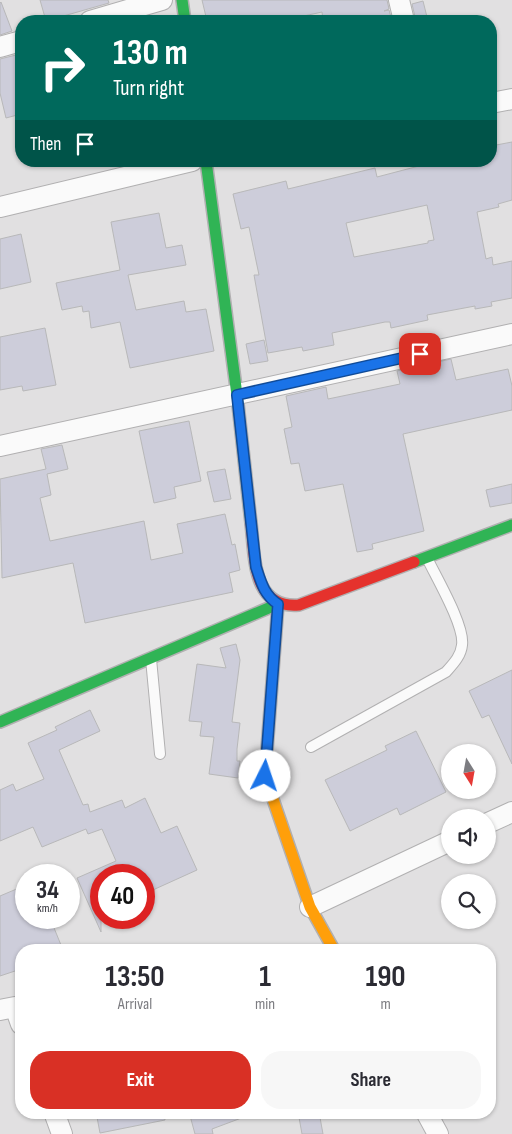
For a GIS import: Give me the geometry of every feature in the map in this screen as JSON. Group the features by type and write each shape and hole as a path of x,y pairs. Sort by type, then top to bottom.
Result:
{"street":[{"path":"111,15 162,0"},
{"path":"182,0 184,15"},
{"path":"400,0 403,15"},
{"path":"0,47 15,43"},
{"path":"497,102 512,99"},
{"path":"0,207 167,167"},
{"path":"207,167 237,395 256,567 262,587 270,599 287,607 299,605 512,525"},
{"path":"0,446 512,334"},
{"path":"0,722 278,604"},
{"path":"278,604 265,776 310,907 331,944"},
{"path":"496,820 512,812"},
{"path":"310,907 441,845"},
{"path":"0,1010 15,1007"},
{"path":"57,1119 62,1134"},
{"path":"430,1119 438,1134"}],"lane":[{"path":"311,747 446,672 457,660 462,645 461,630 426,558"},
{"path":"151,658 160,754"}],"building":[{"path":"40,0 108,0 109,3 67,15 44,15"},
{"path":"202,0 387,0 389,9 384,11 389,10 390,15 322,15 322,12 308,15 206,15"},
{"path":"423,1 426,15 415,15 412,4"},
{"path":"0,3 12,31 0,35"},
{"path":"15,55 15,116 6,118 0,93 0,59"},
{"path":"512,142 512,200 498,204 499,207 477,212 486,259 492,257 493,265 512,261 512,298 491,302 492,306 475,309 475,306 427,315 428,320 391,328 390,322 385,322 332,333 334,345 303,351 302,347 268,353 254,275 259,275 249,227 241,229 233,194 286,181 288,189 375,168 377,177 415,167 497,167 497,145","holes":["427,205 434,240 428,241 428,243 354,257 346,223"]},
{"path":"159,213 166,248 182,245 186,265 128,275 136,310 184,301 186,312 206,309 214,351 130,368 120,322 91,328 89,311 83,312 82,306 62,310 56,283 120,270 111,222"},
{"path":"21,234 31,282 0,289 0,239"},
{"path":"45,328 56,385 23,391 22,386 0,390 0,337"},
{"path":"264,340 268,361 250,364 246,344"},
{"path":"451,359 456,380 508,369 512,386 512,410 403,434 424,531 372,544 373,549 357,552 343,484 305,491 299,463 291,464 284,429 292,427 286,396 326,387 328,399 400,384 397,371"},
{"path":"189,421 201,481 174,487 176,498 154,503 139,431"},
{"path":"62,445 68,469 47,474 51,495 40,498 50,541 144,521 151,560 183,553 177,524 225,514 232,545 235,544 240,570 229,573 233,592 85,623 73,563 2,578 0,479 46,469 41,449"},
{"path":"225,469 231,499 214,502 207,472"},
{"path":"512,484 512,503 490,507 486,490"},
{"path":"236,644 240,660 232,722 240,723 237,749 237,761 240,761 238,778 209,774 214,737 200,736 202,722 189,721 197,664 226,668 220,648"},
{"path":"512,670 512,764 489,715 482,718 469,691"},
{"path":"90,710 100,731 59,750 83,805 88,804 90,812 122,800 125,808 145,798 161,833 177,826 197,870 155,889 155,864 109,864 116,861 102,829 88,834 86,829 42,847 33,827 0,841 0,790 13,784 16,791 44,779 28,743 57,730 55,727"},
{"path":"416,731 441,782 441,794 400,815 397,808 350,831 325,780 387,750 385,746"},
{"path":"90,872 90,907 80,885 80,877"},
{"path":"15,890 15,929 54,929 61,944 15,944 15,971 0,976 0,896"},
{"path":"97,1119 165,1119 165,1120 100,1133"},
{"path":"191,1119 239,1119 212,1129 213,1134 195,1134"},
{"path":"299,1119 320,1119 323,1134 302,1134"}],"traffic: fast":[{"path":"182,0 184,15"},
{"path":"207,167 237,395 251,523"},
{"path":"414,562 512,525"},
{"path":"0,722 278,604"}],"traffic: slow":[{"path":"278,604 265,776 310,907 331,944"}],"traffic: jam":[{"path":"251,523 259,578 264,590 272,599 284,604 299,605 414,562"}],"route":[{"path":"265,776 278,604 270,599 262,587 256,567 237,395 420,354"}]}
